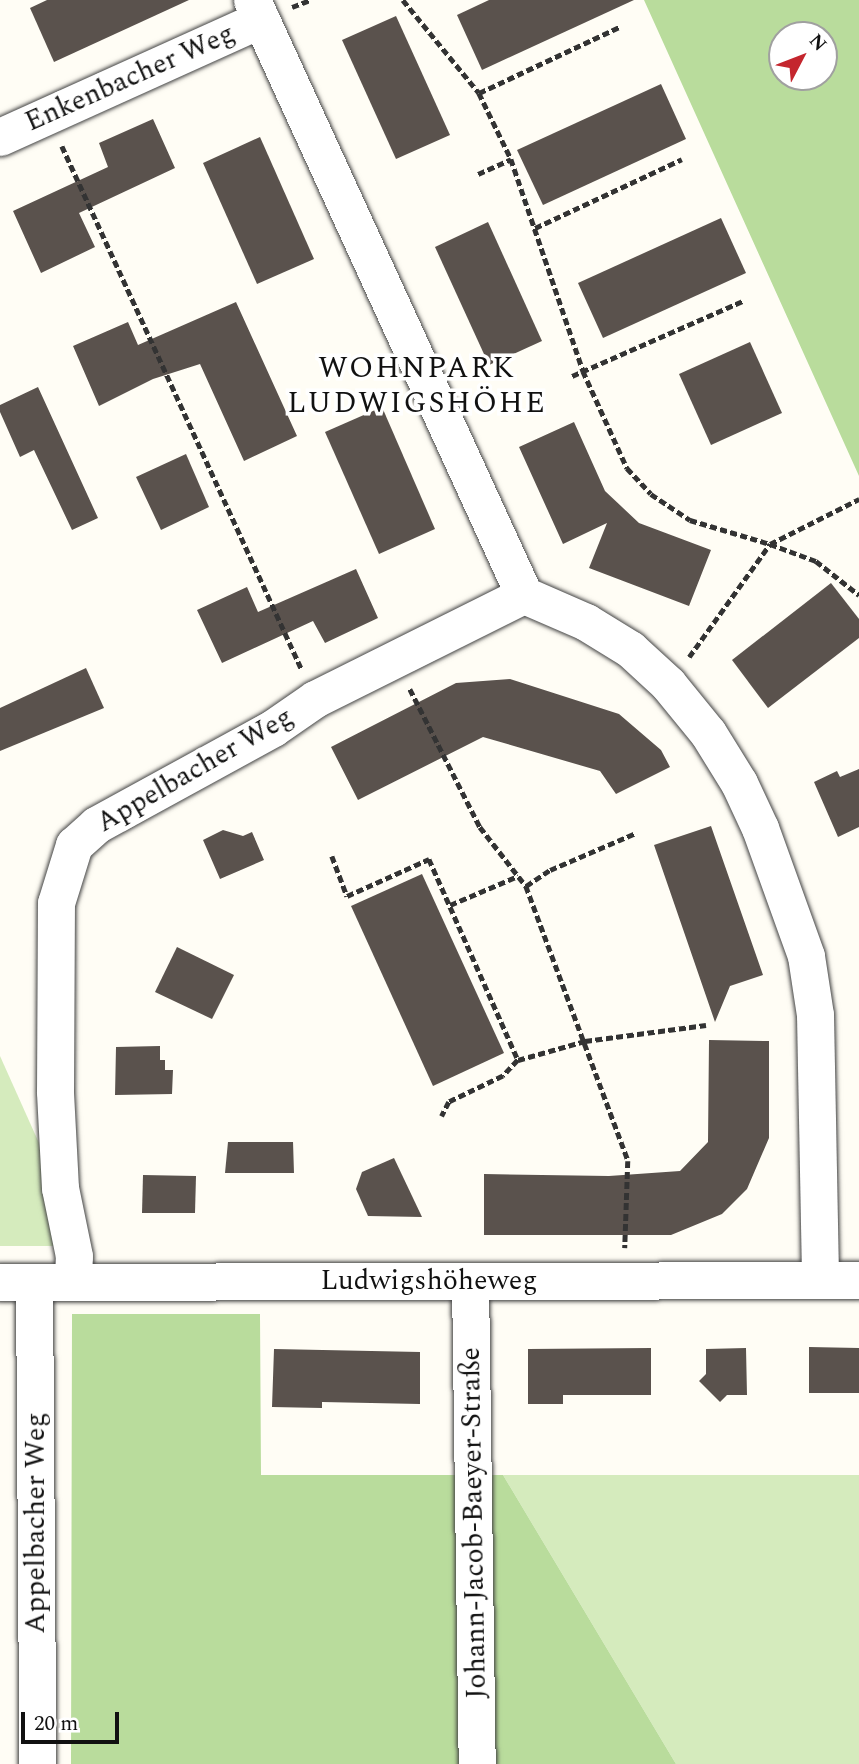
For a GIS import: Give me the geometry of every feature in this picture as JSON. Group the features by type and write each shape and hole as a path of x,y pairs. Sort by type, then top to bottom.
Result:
{"street":[{"name":"Enkenbacher Weg","path":"0,137 266,10"},
{"path":"266,10 524,595 586,622 630,649 668,684 708,733 740,783 760,828 806,956 815,1015 820,1280"},
{"name":"Appelbacher Weg","path":"73,1281 74,1256 60,1188 55,1091 56,903 62,872 74,845 96,825 273,728 315,699 394,657 524,595"},
{"name":"Ludwigshöheweg","path":"17,1282 859,1280"},
{"name":"Johann-Jacob-Baeyer-Straße","path":"470,1281 477,1764"},
{"name":"Appelbacher Weg","path":"17,1282 37,1764"}],"path":[{"path":"266,10 310,0"},
{"path":"403,0 478,93 511,159 583,371 627,468 650,494 690,520 816,561 859,596"},
{"path":"478,93 619,27"},
{"path":"48,115 315,699"},
{"path":"478,174 511,159"},
{"path":"535,228 682,159"},
{"path":"572,376 743,301"},
{"path":"684,664 770,544 859,499"},
{"path":"394,657 480,827 526,886 585,1041 628,1161 624,1279"},
{"path":"526,886 550,870 636,833"},
{"path":"331,856 347,896 429,859 518,1060"},
{"path":"450,905 518,876"},
{"path":"442,1116 449,1102 503,1076 518,1060 585,1041 706,1025"}],"green space":[{"path":"644,0 859,0 859,476"},
{"path":"0,1056 39,1143 54,1246 0,1246"},
{"path":"72,1314 260,1314 261,1475 503,1475 676,1764 71,1764"},
{"path":"503,1475 859,1475 859,1764 676,1764"}],"building":[{"path":"47,0 189,0 54,62 30,8"},
{"path":"489,0 634,0 482,70 457,15"},
{"path":"396,16 450,135 396,159 342,40"},
{"path":"661,84 686,139 543,205 517,150"},
{"path":"153,119 175,168 79,213 95,247 41,273 13,211 108,167 99,143"},
{"path":"260,137 314,259 257,284 203,163"},
{"path":"721,218 746,273 603,338 578,283"},
{"path":"488,222 542,341 489,365 435,247"},
{"path":"236,302 297,436 244,461 200,364 153,379 99,406 73,346 128,322 138,345"},
{"path":"750,342 782,413 711,445 679,374"},
{"path":"38,387 98,518 72,530 34,450 20,457 0,412 0,405"},
{"path":"382,407 435,529 379,554 325,432"},
{"path":"574,422 605,491 639,523 711,550 689,606 589,568 607,523 563,544 519,447"},
{"path":"186,454 209,507 161,530 136,477"},
{"path":"356,569 378,618 325,643 313,621 222,663 197,610 247,587 258,612"},
{"path":"831,583 859,619 859,638 768,708 732,660"},
{"path":"86,668 104,708 0,751 0,708"},
{"path":"510,679 619,714 661,750 670,767 616,794 600,771 483,737 358,800 331,747 456,683"},
{"path":"859,769 859,827 838,837 814,782 837,771 840,777"},
{"path":"711,826 763,975 730,986 715,1022 654,845"},
{"path":"223,830 243,836 252,832 264,860 220,879 203,840"},
{"path":"422,874 504,1053 433,1086 351,906"},
{"path":"177,947 234,975 212,1019 155,992"},
{"path":"709,1040 769,1041 769,1138 747,1189 722,1214 671,1235 484,1235 484,1174 609,1176 680,1171 708,1142"},
{"path":"160,1046 160,1060 165,1060 165,1070 173,1070 172,1094 115,1095 116,1047"},
{"path":"228,1142 293,1142 294,1173 225,1173"},
{"path":"394,1158 422,1217 368,1216 356,1189 362,1172"},
{"path":"143,1175 196,1176 195,1213 142,1213"},
{"path":"809,1347 859,1348 859,1393 809,1393"},
{"path":"651,1348 651,1395 563,1395 563,1404 528,1404 528,1349"},
{"path":"746,1348 747,1395 727,1395 720,1402 699,1381 706,1374 706,1349"},
{"path":"274,1349 420,1352 420,1404 322,1402 322,1408 272,1407"}],"district":[{"name":"WOHNPARK LUDWIGSHÖHE","path":"417,385"}]}
